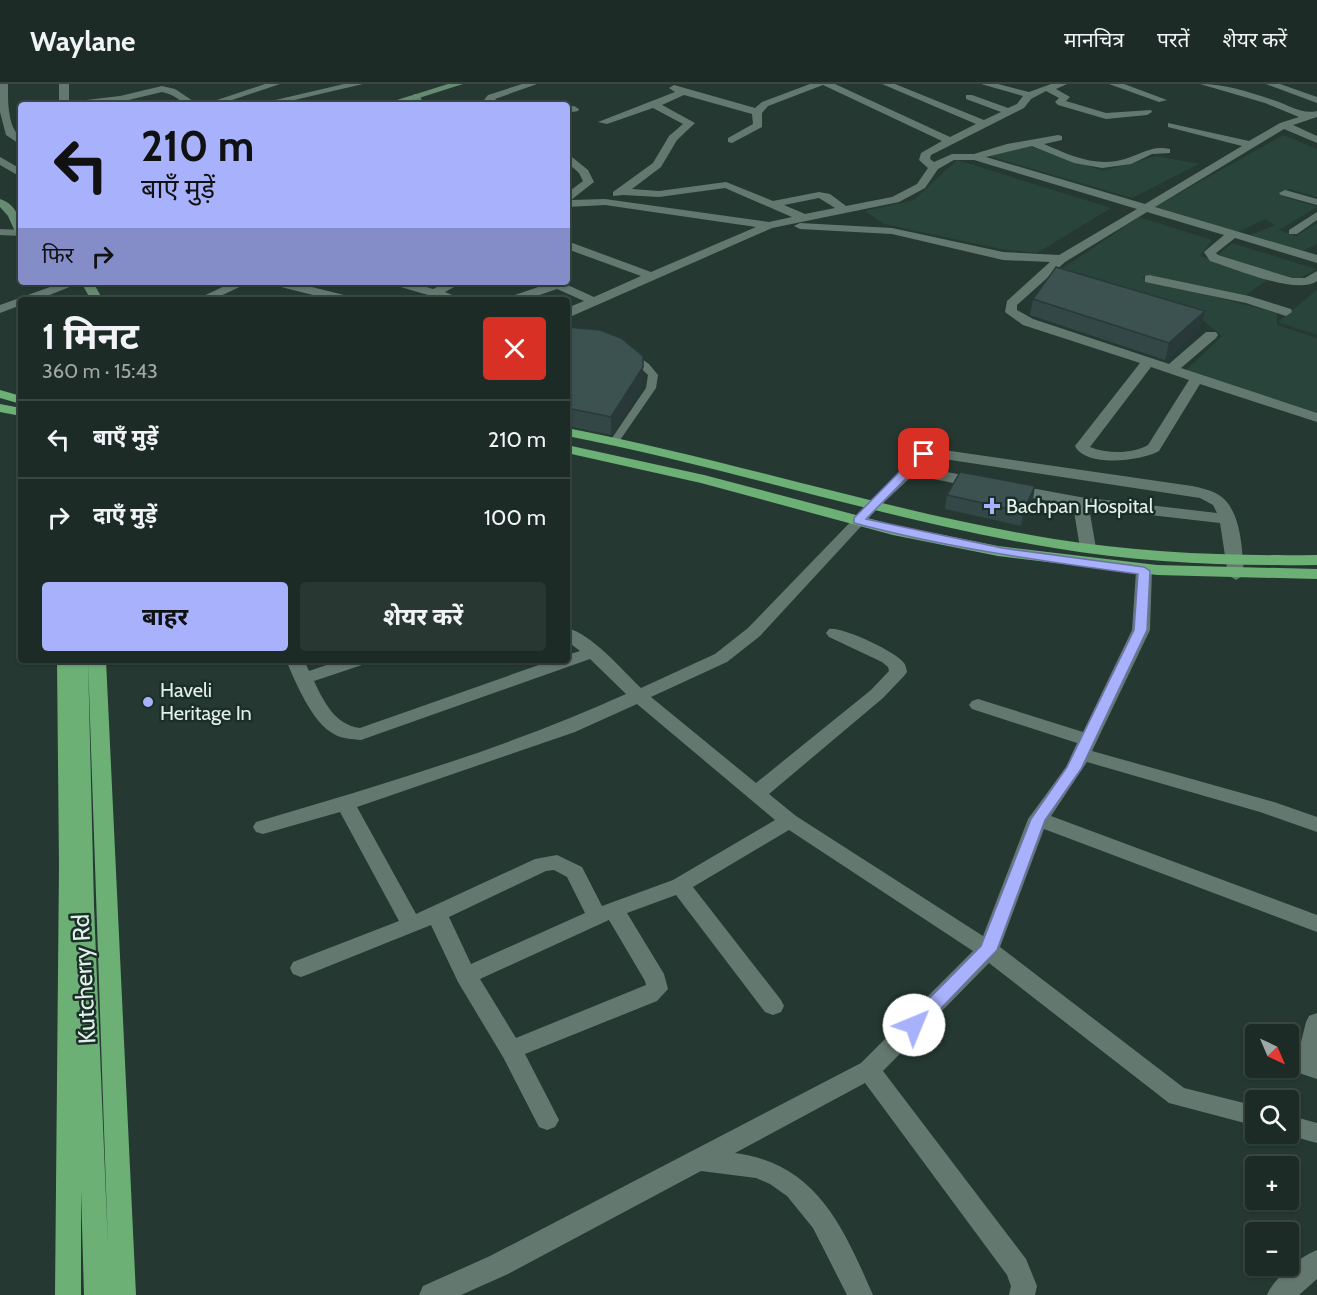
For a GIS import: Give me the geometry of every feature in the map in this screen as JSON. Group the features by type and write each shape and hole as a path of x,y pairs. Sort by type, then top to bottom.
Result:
{"highway":[{"path":"0,392 18,395"},
{"path":"0,392 16,407"},
{"path":"0,399 16,407"},
{"path":"570,433 615,441 873,505 1005,534 1235,568 1317,572"},
{"path":"570,438 616,446 880,512 1045,546 1112,556 1210,565 1317,564"},
{"path":"570,445 720,478 908,526 997,545 1076,558 1181,569 1317,572"},
{"path":"570,450 746,490 858,521 992,550 1144,571 1235,568 1317,560"},
{"path":"66,663 69,866 68,1295"},
{"path":"80,663 82,906 97,1295"},
{"name":"Kutcherry Rd","path":"97,663 123,1295"}],"street":[{"path":"3,84 3,105 11,135 18,140"},
{"path":"64,84 64,102"},
{"path":"217,102 275,84"},
{"path":"303,84 329,91"},
{"path":"275,102 358,84"},
{"path":"417,100 458,84"},
{"path":"492,102 489,100 491,97 532,84"},
{"path":"674,84 673,87 683,92 757,112"},
{"path":"732,140 758,125 757,112 765,104 819,84"},
{"path":"827,84 913,108 985,124"},
{"path":"887,84 948,140"},
{"path":"986,84 1030,95"},
{"path":"933,167 924,160 926,153 948,140 1021,106 1022,101 1030,95 1062,84"},
{"path":"1113,84 1162,100"},
{"path":"1205,84 1312,115"},
{"path":"1271,84 1317,100"},
{"path":"1289,90 1306,84"},
{"path":"1047,88 1065,97 1060,102 1061,104 1106,116 1147,112"},
{"path":"92,102 120,99 162,89 172,91 189,102"},
{"path":"603,122 683,92"},
{"path":"969,97 1009,112"},
{"path":"605,202 657,165 673,138 690,123 657,106 658,103"},
{"path":"1312,115 1284,125 1061,258 1048,274 1011,304 1011,312 1028,322 1317,418"},
{"path":"1172,125 1251,145"},
{"path":"1284,125 1317,140"},
{"path":"570,312 769,225 895,200 910,194 921,186 933,167 952,157 975,157 1032,142 1058,138"},
{"path":"1032,142 1092,165 1127,162 1149,150 1166,152"},
{"path":"975,157 1233,234 1314,255"},
{"path":"570,159 584,172 589,182 570,196"},
{"path":"0,160 18,172"},
{"path":"621,191 659,194 726,186 804,218"},
{"path":"1285,194 1317,202"},
{"path":"773,204 819,195 826,196 884,230"},
{"path":"0,202 16,218 18,226"},
{"path":"570,204 605,202 769,225 884,230 1004,256 1048,274"},
{"path":"1293,232 1317,215"},
{"path":"0,232 18,234"},
{"path":"1233,234 1210,252 1210,255 1279,279 1301,283 1308,282 1317,275"},
{"path":"570,246 651,276"},
{"path":"1004,256 1061,258"},
{"path":"1149,279 1249,300 1286,312"},
{"path":"1249,300 1279,279"},
{"path":"34,297 68,285"},
{"path":"208,297 237,285"},
{"path":"289,285 336,297"},
{"path":"408,285 448,297"},
{"path":"434,293 450,285"},
{"path":"520,297 549,285"},
{"path":"558,285 594,301"},
{"path":"0,309 18,303"},
{"path":"1171,370 1211,335"},
{"path":"1147,363 1082,446 1088,452 1139,455 1148,453 1154,448 1196,379"},
{"path":"263,826 345,804 568,728 706,666 736,647 873,505 924,454 930,452 1130,481 1209,496 1222,506 1227,519 1235,568"},
{"path":"1130,481 1139,455"},
{"path":"910,470 1080,502 1227,519"},
{"path":"1080,502 1088,548"},
{"path":"432,1295 499,1265 869,1070 988,950 1038,819 1074,769 1141,630 1144,571"},
{"path":"756,794 877,694 898,672 897,665 888,658 835,633"},
{"path":"570,635 593,652 640,697 789,821 988,950 1177,1096 1245,1113"},
{"path":"570,660 593,652"},
{"path":"296,663 303,679 330,721 341,731 361,734 562,663"},
{"path":"303,679 350,663"},
{"path":"978,705 1084,747 1317,825"},
{"path":"345,804 411,924"},
{"path":"1038,819 1317,924"},
{"path":"466,976 605,912 680,885 789,821"},
{"path":"301,968 436,914 542,864 558,862 575,872 657,980 657,989 649,995 511,1050"},
{"path":"680,885 772,1005"},
{"path":"436,914 466,976 511,1050 547,1120"},
{"path":"1317,1022 1307,1066 1317,1069"},
{"path":"869,1070 1017,1268 1024,1286 1023,1295"},
{"path":"1299,1128 1317,1132"},
{"path":"699,1160 759,1168 782,1178 800,1191 820,1213 860,1295"},
{"path":"1280,1295 1317,1262"}],"lane":[{"path":"615,441 651,388 653,375 646,366 619,348"}],"shaded area":[{"path":"1283,135 1317,149 1317,197 1289,189 1282,196 1317,207 1279,230 1296,236 1317,223 1317,244 1302,251 1250,235 1275,225 1265,219 1238,232 1155,207"},
{"path":"1031,146 1103,171 1156,156 1199,164 1132,198 989,156"},
{"path":"957,160 1111,208 1037,253 1001,249 884,224 865,211 914,200"},
{"path":"1139,217 1212,240 1200,256 1267,280 1246,295 1144,276 1142,278 1277,313 1277,325 1317,338 1317,414 1185,371 1222,336 1194,313 1057,272"},
{"path":"1232,243 1316,269 1297,280 1218,255"},
{"path":"1317,290 1317,335 1278,322"}],"building":[{"path":"1056,267 1205,311 1169,343 1033,299"},
{"path":"570,327 600,330 621,338 643,356 643,367 611,417 570,409"},
{"path":"960,472 1035,486 1023,512 947,495"}],"place":[{"name":"Bachpan Hospital","path":"992,506"},
{"name":"Haveli Heritage In","path":"148,702"}],"route":[{"path":"914,1025 988,950 1038,819 1074,769 1141,630 1144,571 1002,551 940,540 858,521 924,454"}]}
